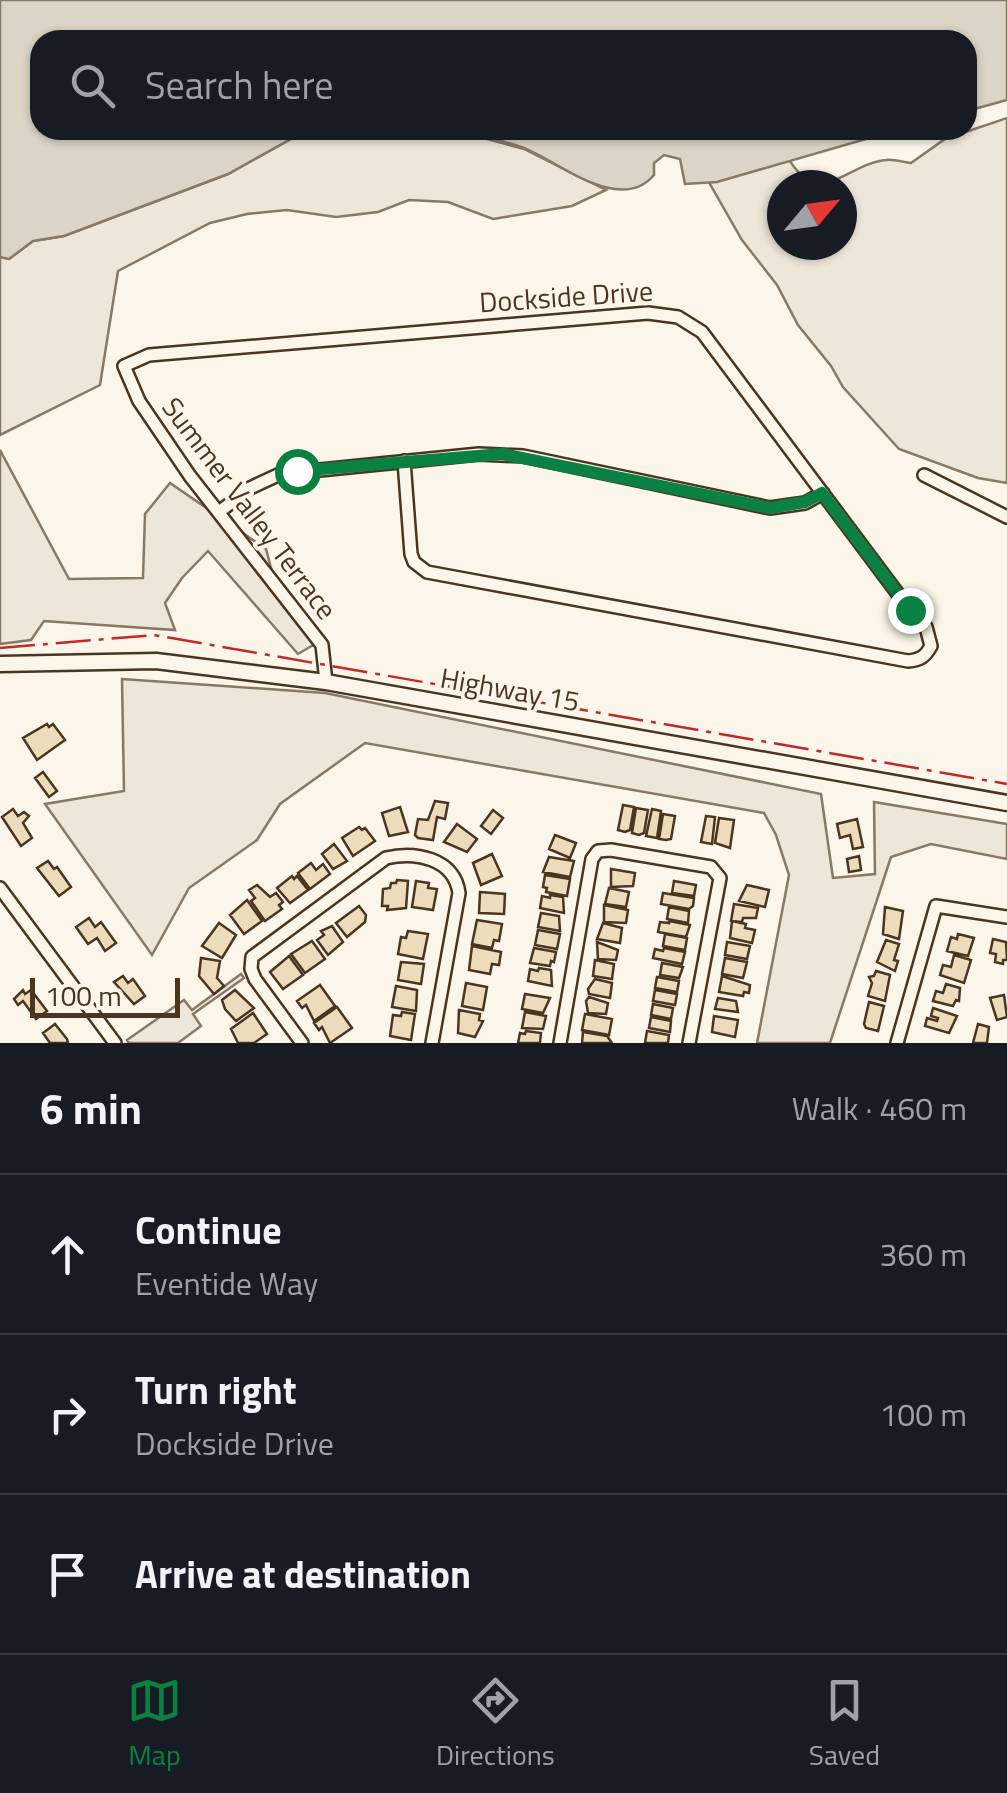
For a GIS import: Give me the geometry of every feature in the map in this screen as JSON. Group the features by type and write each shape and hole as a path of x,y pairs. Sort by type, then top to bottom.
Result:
{"main road":[{"name":"Highway 15","path":"0,664 156,661 326,682 1007,803"}],"street":[{"name":"Dockside Drive","path":"124,366 148,355 664,313 691,323 702,332 910,610 926,626 931,646 918,660 426,572 411,554 404,461"},
{"name":"Summer Valley Terrace","path":"124,366 139,401 218,512 322,645 326,682"},
{"path":"218,512 250,488 280,474 479,454 524,456 770,508 805,502 822,493"},
{"path":"924,474 1007,517"},
{"path":"560,1043 592,859 598,850 711,867 720,878 689,1043"},
{"path":"302,1043 255,979 252,958 386,858 401,855 448,866 458,884 432,1043"},
{"path":"0,888 115,1043"},
{"path":"897,1043 936,906 1007,918"}],"shaded area":[{"path":"0,0 1007,0 1007,100 977,108 977,30 30,30 30,140 289,140 228,174 64,236 33,241 9,259 0,257"},
{"path":"1007,118 1007,483 978,478 899,449 843,387 798,325 777,285 742,240 706,177 787,156 798,170 767,170 767,260 857,260 856,170 889,160 911,163 944,140 977,140 977,128"},
{"path":"289,140 491,140 524,149 606,190 572,206 493,219 448,202 409,200 378,212 336,217 287,210 210,223 118,271 100,385 0,435 0,257 9,259 33,241 64,236 228,174"},
{"path":"498,140 862,140 717,182 685,184 680,159 664,155 654,163 654,175 640,186 624,190 589,182 524,148"},
{"path":"0,450 69,579 143,578 145,514 170,483 266,549 279,598 315,644 298,654 208,551 165,603 175,630 44,621 31,640 0,644"},
{"path":"122,679 325,693 821,794 833,878 875,874 874,802 1007,824 1007,859 931,844 891,857 830,1043 757,1043 789,875 764,813 365,743 280,804 257,840 189,888 152,955 45,804 124,791"},
{"path":"241,974 244,978 193,1014 201,1026 178,1043 127,1040 184,1000 192,1010"}],"building":[{"path":"53,724 65,740 37,760 23,738"},
{"path":"43,772 57,791 49,797 35,778"},
{"path":"435,801 448,803 445,819 437,817 433,840 418,838 418,819 428,820"},
{"path":"623,805 634,807 630,830 625,832 618,830"},
{"path":"400,807 408,832 389,836 382,813"},
{"path":"636,808 648,810 644,833 639,835 632,833"},
{"path":"13,809 18,816 24,812 29,816 23,823 32,838 21,846 2,817"},
{"path":"652,809 661,811 657,838 646,836"},
{"path":"493,810 503,818 491,834 481,826"},
{"path":"663,814 675,816 671,839 659,839"},
{"path":"706,816 715,817 712,844 701,842"},
{"path":"719,818 734,820 730,848 715,843"},
{"path":"857,819 863,847 853,849 850,835 840,838 837,824"},
{"path":"457,824 477,839 467,852 444,842"},
{"path":"359,827 365,828 375,841 353,856 342,838"},
{"path":"555,835 576,843 570,858 549,849"},
{"path":"334,844 347,861 333,869 322,854"},
{"path":"492,854 502,876 481,885 473,863"},
{"path":"859,856 861,870 849,872 847,859"},
{"path":"549,857 574,861 570,877 543,872"},
{"path":"48,861 71,887 59,896 37,868"},
{"path":"311,863 316,870 323,864 330,874 310,889 298,873"},
{"path":"611,869 635,873 633,886 611,887"},
{"path":"545,875 570,879 567,896 546,892"},
{"path":"297,876 308,890 290,903 277,888"},
{"path":"397,880 408,881 406,908 387,910 388,906 382,906 383,889"},
{"path":"416,881 437,889 433,910 412,907"},
{"path":"674,881 696,885 694,896 672,893"},
{"path":"257,885 270,897 276,893 283,902 279,905 282,909 265,921 251,901 255,898 249,890"},
{"path":"747,885 769,890 765,907 739,901"},
{"path":"609,888 629,892 626,907 605,904"},
{"path":"480,892 505,894 504,914 479,913"},
{"path":"663,893 694,898 693,906 689,909 661,904"},
{"path":"542,896 563,897 564,913 540,908"},
{"path":"247,900 262,921 244,934 230,915"},
{"path":"734,904 758,908 756,918 731,921"},
{"path":"604,905 628,910 626,923 604,922"},
{"path":"359,906 366,915 365,922 347,937 336,923"},
{"path":"669,907 689,911 688,923 667,919"},
{"path":"885,907 903,911 899,939 883,934"},
{"path":"541,913 559,916 560,931 538,927"},
{"path":"89,918 95,927 101,922 116,943 105,951 97,938 88,944 76,927"},
{"path":"477,920 502,924 499,941 494,940 492,948 472,944"},
{"path":"732,921 755,930 752,943 730,938"},
{"path":"660,922 690,925 686,937 658,932"},
{"path":"219,923 236,935 222,958 202,946"},
{"path":"603,923 622,928 620,943 597,939"},
{"path":"332,926 343,942 328,955 317,940 324,935 321,931"},
{"path":"538,930 560,934 557,949 535,945"},
{"path":"408,931 428,934 423,959 398,954 401,937 406,938"},
{"path":"665,934 687,938 685,950 663,946"},
{"path":"958,934 974,938 968,956 947,951 951,937 957,939"},
{"path":"993,939 1006,942 1007,960 1003,964 995,962 996,954 990,953"},
{"path":"886,940 899,944 895,971 877,962"},
{"path":"312,941 325,959 305,973 291,954"},
{"path":"597,942 618,950 616,960 598,959"},
{"path":"727,942 750,946 747,959 725,955"},
{"path":"472,946 501,952 499,965 492,964 490,974 469,970"},
{"path":"534,948 556,952 554,962 550,966 530,963"},
{"path":"655,949 685,952 682,964 653,958"},
{"path":"954,955 971,960 964,983 940,975 943,965 951,967"},
{"path":"289,956 303,975 283,989 270,972"},
{"path":"201,958 220,961 217,978 224,986 214,994 199,976"},
{"path":"725,958 747,962 743,978 722,974"},
{"path":"595,960 614,964 612,979 593,976"},
{"path":"401,962 424,964 421,984 398,980"},
{"path":"662,963 683,967 679,978 660,975"},
{"path":"530,969 551,970 552,986 528,981"},
{"path":"876,971 890,975 885,1001 868,996 872,983 869,977"},
{"path":"123,976 128,983 133,979 145,996 134,1004 114,982"},
{"path":"722,976 750,985 749,993 744,992 743,996 719,992"},
{"path":"657,977 679,981 677,992 655,988"},
{"path":"595,979 612,983 610,998 589,994"},
{"path":"466,983 487,987 483,1010 462,1006"},
{"path":"946,984 960,988 959,1001 953,1006 933,1001 936,991 943,993"},
{"path":"320,985 335,1006 314,1021 306,1005 302,1008 297,1001"},
{"path":"396,986 417,990 416,1011 392,1007"},
{"path":"23,990 25,994 31,990 47,1011 36,1019 23,1001 18,1005 14,999"},
{"path":"235,990 254,1008 236,1021 222,1000"},
{"path":"655,990 677,994 675,1005 653,1001"},
{"path":"525,994 550,998 543,1013 522,1009"},
{"path":"1004,995 1007,1017 997,1020 990,998"},
{"path":"589,997 608,1003 606,1014 588,1013"},
{"path":"718,998 736,1001 738,1012 715,1009"},
{"path":"869,1002 884,1006 878,1031 864,1024"},
{"path":"653,1004 673,1008 671,1019 651,1015"},
{"path":"337,1007 352,1028 330,1043 322,1027 319,1030 314,1023"},
{"path":"933,1008 957,1016 949,1033 925,1026 927,1018 937,1021 931,1016"},
{"path":"459,1010 480,1014 479,1020 483,1021 475,1037 458,1033"},
{"path":"402,1012 415,1014 411,1040 390,1036 393,1015 401,1016"},
{"path":"525,1012 546,1016 543,1029 522,1028"},
{"path":"253,1013 267,1034 254,1043 238,1043 231,1029"},
{"path":"585,1014 612,1019 609,1035 582,1030"},
{"path":"714,1016 738,1020 735,1037 712,1032"},
{"path":"651,1017 671,1021 670,1032 649,1028"},
{"path":"55,1024 68,1043 50,1043 43,1033"},
{"path":"978,1024 989,1027 987,1043 973,1043"},
{"path":"647,1031 669,1035 668,1043 645,1043"},
{"path":"583,1032 607,1036 612,1043 582,1043"},
{"path":"520,1033 541,1033 540,1043 518,1043"}],"power":[{"path":"0,648 154,635 1007,784"}],"route":[{"path":"297,471 502,454 770,508 788,507 822,493 910,610"}]}
